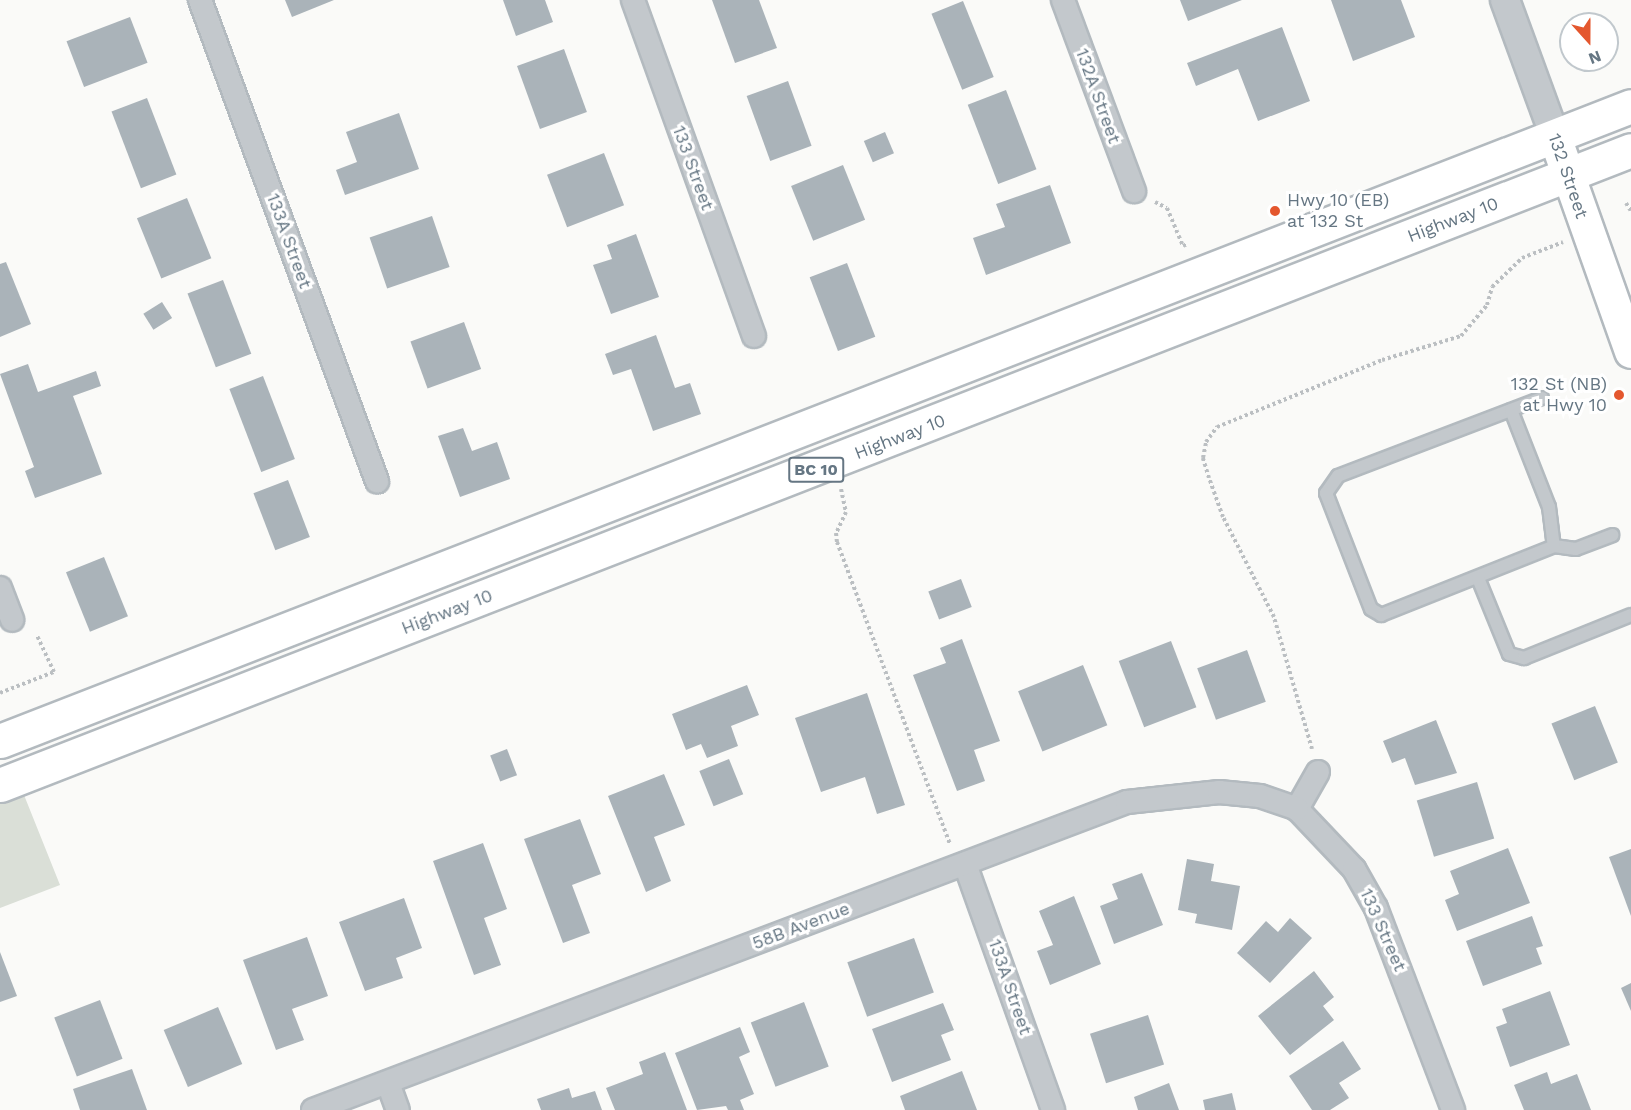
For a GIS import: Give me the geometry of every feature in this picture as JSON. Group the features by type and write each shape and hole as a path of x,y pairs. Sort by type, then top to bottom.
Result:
{"highway":[{"name":"BC 10","path":"0,741 1631,106"},
{"name":"Highway 10","path":"0,785 1631,150"}],"main road":[{"name":"132 Street","path":"1555,137 1631,352"}],"street":[{"name":"133A Street","path":"200,0 377,482"},
{"name":"133 Street","path":"633,0 754,336"},
{"name":"132A Street","path":"1063,0 1134,191"},
{"name":"132 Street","path":"1505,0 1555,137"},
{"path":"0,588 12,620"},
{"path":"1297,809 1318,772"},
{"name":"58B Avenue","path":"313,1110 388,1083 959,858 1100,811 1150,797 1219,792 1260,796 1297,809"},
{"name":"133 Street","path":"1297,809 1354,868 1376,908 1453,1110"},
{"name":"133A Street","path":"959,858 1053,1110"},
{"path":"388,1083 398,1110"}],"lane":[{"path":"1542,398 1338,476 1326,493 1371,609 1381,615 1554,546 1576,549 1612,535"},
{"path":"1511,410 1549,507 1554,546"},
{"path":"1478,578 1509,654 1524,658 1631,615"}],"path":[{"path":"1155,202 1167,208 1183,246"},
{"path":"1626,203 1631,211"},
{"path":"1310,740 1274,617 1223,517 1209,478 1203,458 1206,441 1217,427 1382,360 1461,336 1487,305 1492,287 1522,258 1559,243"},
{"path":"841,487 846,512 836,533 837,542 959,858"},
{"path":"0,693 54,672 37,636"}],"shaded area":[{"path":"24,795 60,885 0,908 0,804"}],"building":[{"path":"285,0 334,0 292,17"},
{"path":"503,0 545,0 553,22 516,36"},
{"path":"712,0 759,0 777,48 735,63"},
{"path":"1180,0 1242,0 1188,21"},
{"path":"1331,0 1401,0 1415,37 1353,61"},
{"path":"963,1 994,77 962,90 931,14"},
{"path":"130,17 148,63 84,87 67,41"},
{"path":"1282,27 1310,101 1258,121 1238,69 1196,86 1187,63"},
{"path":"564,49 587,112 540,129 517,66"},
{"path":"788,81 812,146 770,161 747,96"},
{"path":"1006,90 1036,169 998,184 968,105"},
{"path":"147,98 176,175 141,188 112,112"},
{"path":"399,113 419,169 345,195 336,170 357,162 346,132"},
{"path":"885,132 894,153 873,162 864,141"},
{"path":"604,153 624,205 567,227 547,175"},
{"path":"843,165 865,220 813,241 791,186"},
{"path":"1050,185 1071,243 986,275 973,238 1005,227 996,204"},
{"path":"187,198 211,258 161,278 137,218"},
{"path":"432,216 450,267 387,289 370,237"},
{"path":"636,234 659,297 611,314 593,265 612,259 607,245"},
{"path":"6,262 31,324 0,337 0,264"},
{"path":"847,263 875,337 838,351 810,277"},
{"path":"223,280 251,354 216,367 188,294"},
{"path":"162,302 172,318 153,330 143,314"},
{"path":"464,322 481,369 428,388 410,341"},
{"path":"656,335 675,388 690,383 701,414 653,431 631,369 613,375 605,354"},
{"path":"28,364 38,392 96,371 101,386 73,396 102,474 35,498 25,471 34,467 0,374"},
{"path":"263,376 295,459 261,472 229,389"},
{"path":"463,428 472,451 497,442 510,479 460,497 438,436"},
{"path":"288,480 310,537 275,550 253,493"},
{"path":"104,557 128,616 90,632 66,572"},
{"path":"961,579 972,607 939,620 928,592"},
{"path":"962,639 1000,741 974,750 985,781 957,791 913,675 946,663 940,648"},
{"path":"1171,641 1196,707 1144,727 1119,661"},
{"path":"1247,650 1266,702 1216,720 1197,668"},
{"path":"1083,665 1107,725 1042,751 1018,691"},
{"path":"747,685 759,715 731,726 738,746 707,758 701,744 686,750 672,714"},
{"path":"867,693 905,805 877,814 865,777 821,792 795,718"},
{"path":"1595,706 1618,763 1574,780 1551,724"},
{"path":"1436,720 1457,773 1415,785 1405,758 1392,763 1383,741"},
{"path":"507,749 517,775 500,782 490,755"},
{"path":"729,759 743,794 714,806 699,771"},
{"path":"664,774 685,825 654,837 671,881 646,892 608,796"},
{"path":"1477,782 1494,838 1434,857 1417,800"},
{"path":"580,819 601,874 572,885 590,933 563,943 524,839"},
{"path":"483,843 507,909 484,918 501,965 474,975 433,861"},
{"path":"1508,848 1530,903 1457,931 1445,900 1459,894 1450,871"},
{"path":"1631,849 1631,916 1609,857"},
{"path":"1187,859 1214,864 1211,881 1240,886 1232,930 1195,923 1197,914 1178,910"},
{"path":"1142,873 1163,925 1114,944 1100,906 1118,899 1112,884"},
{"path":"1074,896 1101,964 1050,985 1037,951 1053,945 1039,911"},
{"path":"404,898 422,948 396,958 403,978 365,991 339,922"},
{"path":"1532,916 1543,946 1536,948 1542,964 1483,986 1466,941"},
{"path":"1290,918 1312,938 1270,983 1237,953 1266,921 1278,932"},
{"path":"307,937 328,996 292,1009 304,1040 276,1050 243,960"},
{"path":"914,938 934,993 867,1017 847,962"},
{"path":"0,952 17,996 0,1002"},
{"path":"1314,971 1334,997 1323,1006 1334,1020 1290,1055 1258,1016"},
{"path":"1631,983 1631,1011 1621,988"},
{"path":"1550,991 1570,1045 1510,1067 1496,1027 1507,1023 1502,1009"},
{"path":"100,1000 123,1059 77,1076 54,1018"},
{"path":"804,1002 829,1066 776,1087 751,1022"},
{"path":"943,1003 954,1030 941,1035 951,1060 892,1082 872,1029"},
{"path":"218,1007 242,1064 188,1087 164,1030"},
{"path":"1148,1015 1164,1064 1106,1083 1090,1034"},
{"path":"740,1027 750,1052 739,1057 754,1094 740,1100 744,1110 728,1110 726,1106 697,1110 675,1053"},
{"path":"1343,1041 1361,1069 1339,1083 1349,1098 1330,1110 1312,1110 1289,1076"},
{"path":"665,1052 687,1110 615,1110 606,1088 643,1074 639,1062"},
{"path":"132,1069 147,1110 80,1110 73,1089"},
{"path":"962,1071 977,1110 905,1110 900,1096"},
{"path":"1547,1072 1551,1084 1577,1074 1591,1110 1524,1110 1514,1085"},
{"path":"1169,1083 1179,1110 1138,1110 1134,1097"},
{"path":"569,1088 572,1098 595,1091 602,1110 541,1110 537,1099"},
{"path":"1232,1093 1236,1110 1205,1110 1203,1100"}],"place":[{"name":"Hwy 10 (EB) at 132 St","path":"1275,211"},
{"name":"132 St (NB) at Hwy 10","path":"1619,395"}]}
